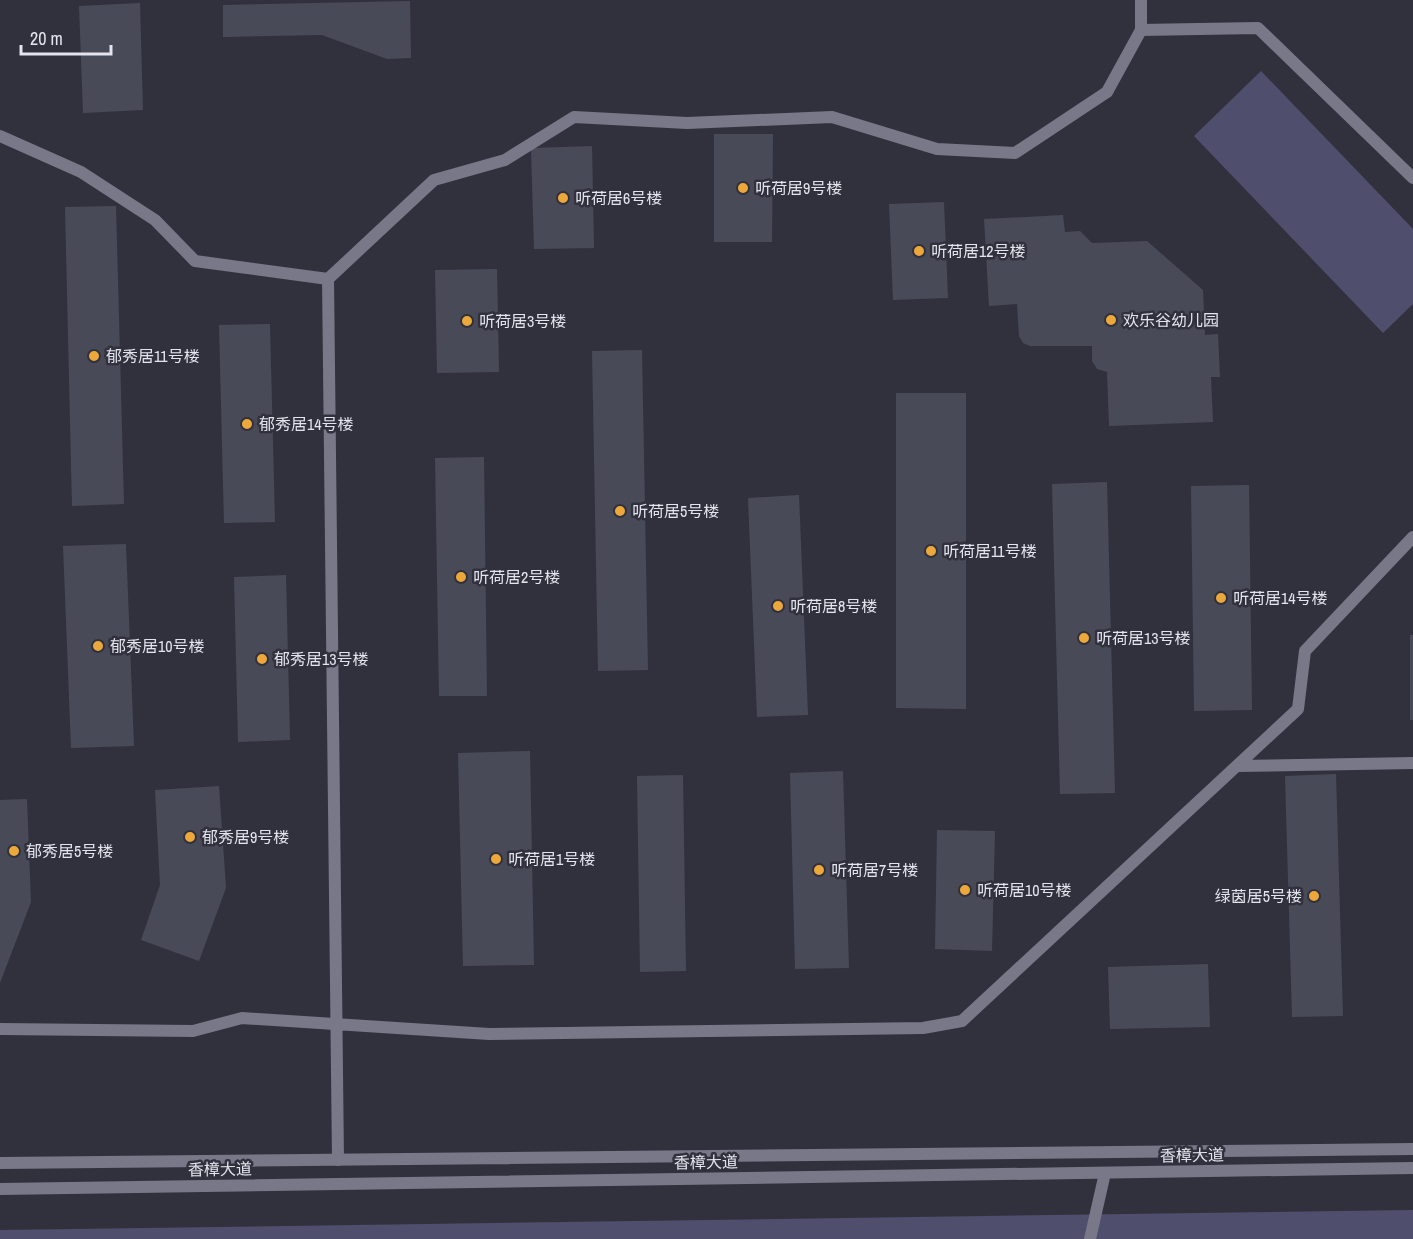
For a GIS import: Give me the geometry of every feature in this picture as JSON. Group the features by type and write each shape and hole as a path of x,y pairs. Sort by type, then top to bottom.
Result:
{"street":[{"path":"338,1160 328,279 434,180 505,160 574,117 687,123 832,117 937,149 1015,153 1107,92 1141,30 1141,0"},
{"path":"1141,30 1258,28 1413,178"},
{"path":"0,136 81,172 155,220 195,261 328,279"},
{"path":"0,1029 192,1031 242,1018 489,1034 923,1028 962,1022 1298,709 1305,651 1413,537"},
{"path":"1237,766 1413,763"},
{"name":"香樟大道","path":"0,1163 1413,1149"},
{"name":"香樟大道","path":"0,1189 1413,1168"},
{"path":"1090,1239 1105,1173"}],"shaded area":[{"path":"1261,71 1413,229 1413,304 1383,333 1194,136"},
{"path":"1413,1210 1413,1239 0,1239 0,1230"}],"building":[{"path":"410,1 411,58 387,59 322,35 223,37 223,5"},
{"path":"140,3 143,110 83,113 79,6"},
{"name":"听荷居9号楼","path":"714,134 773,134 772,242 714,242"},
{"name":"听荷居6号楼","path":"592,146 594,248 534,249 531,148"},
{"name":"听荷居12号楼","path":"944,202 948,298 893,300 889,204"},
{"name":"郁秀居11号楼","path":"116,206 124,504 72,506 65,207"},
{"name":"欢乐谷幼儿园","path":"1063,215 1065,232 1080,231 1092,243 1147,241 1203,290 1205,335 1218,334 1220,377 1211,377 1213,422 1109,426 1107,372 1097,369 1092,361 1092,346 1030,346 1023,343 1019,336 1017,304 989,306 984,219"},
{"name":"听荷居3号楼","path":"497,269 499,372 437,373 435,270"},
{"name":"郁秀居14号楼","path":"270,324 275,522 224,523 219,325"},
{"name":"听荷居5号楼","path":"642,350 648,670 598,671 592,351"},
{"name":"听荷居11号楼","path":"896,393 966,393 966,709 896,708"},
{"name":"听荷居2号楼","path":"484,457 487,696 439,696 435,458"},
{"name":"听荷居13号楼","path":"1107,482 1115,793 1060,794 1052,484"},
{"name":"听荷居14号楼","path":"1249,485 1252,710 1194,711 1191,486"},
{"name":"听荷居8号楼","path":"799,495 808,715 757,717 748,498"},
{"name":"郁秀居10号楼","path":"126,544 134,746 71,748 63,546"},
{"name":"郁秀居13号楼","path":"286,575 290,740 238,742 234,577"},
{"path":"1410,635 1413,635 1413,720 1410,720"},
{"name":"听荷居1号楼","path":"530,751 534,965 463,966 458,753"},
{"name":"听荷居7号楼","path":"843,771 849,968 795,969 790,773"},
{"name":"绿茵居5号楼","path":"1336,774 1343,1016 1292,1017 1285,776"},
{"path":"683,775 686,971 640,972 637,776"},
{"name":"郁秀居9号楼","path":"219,786 226,888 199,961 141,940 160,885 155,790"},
{"name":"郁秀居5号楼","path":"27,799 31,902 0,983 0,800"},
{"name":"听荷居10号楼","path":"937,830 995,831 992,951 935,949"},
{"path":"1208,964 1210,1027 1110,1029 1108,967"}],"place":[{"name":"听荷居9号楼","path":"743,188"},
{"name":"听荷居6号楼","path":"563,198"},
{"name":"听荷居12号楼","path":"919,251"},
{"name":"欢乐谷幼儿园","path":"1111,320"},
{"name":"听荷居3号楼","path":"467,321"},
{"name":"郁秀居11号楼","path":"94,356"},
{"name":"郁秀居14号楼","path":"247,424"},
{"name":"听荷居5号楼","path":"620,511"},
{"name":"听荷居11号楼","path":"931,551"},
{"name":"听荷居2号楼","path":"461,577"},
{"name":"听荷居14号楼","path":"1221,598"},
{"name":"听荷居8号楼","path":"778,606"},
{"name":"听荷居13号楼","path":"1084,638"},
{"name":"郁秀居10号楼","path":"98,646"},
{"name":"郁秀居13号楼","path":"262,659"},
{"name":"郁秀居9号楼","path":"190,837"},
{"name":"郁秀居5号楼","path":"14,851"},
{"name":"听荷居1号楼","path":"496,859"},
{"name":"听荷居7号楼","path":"819,870"},
{"name":"听荷居10号楼","path":"965,890"},
{"name":"绿茵居5号楼","path":"1314,896"}]}
